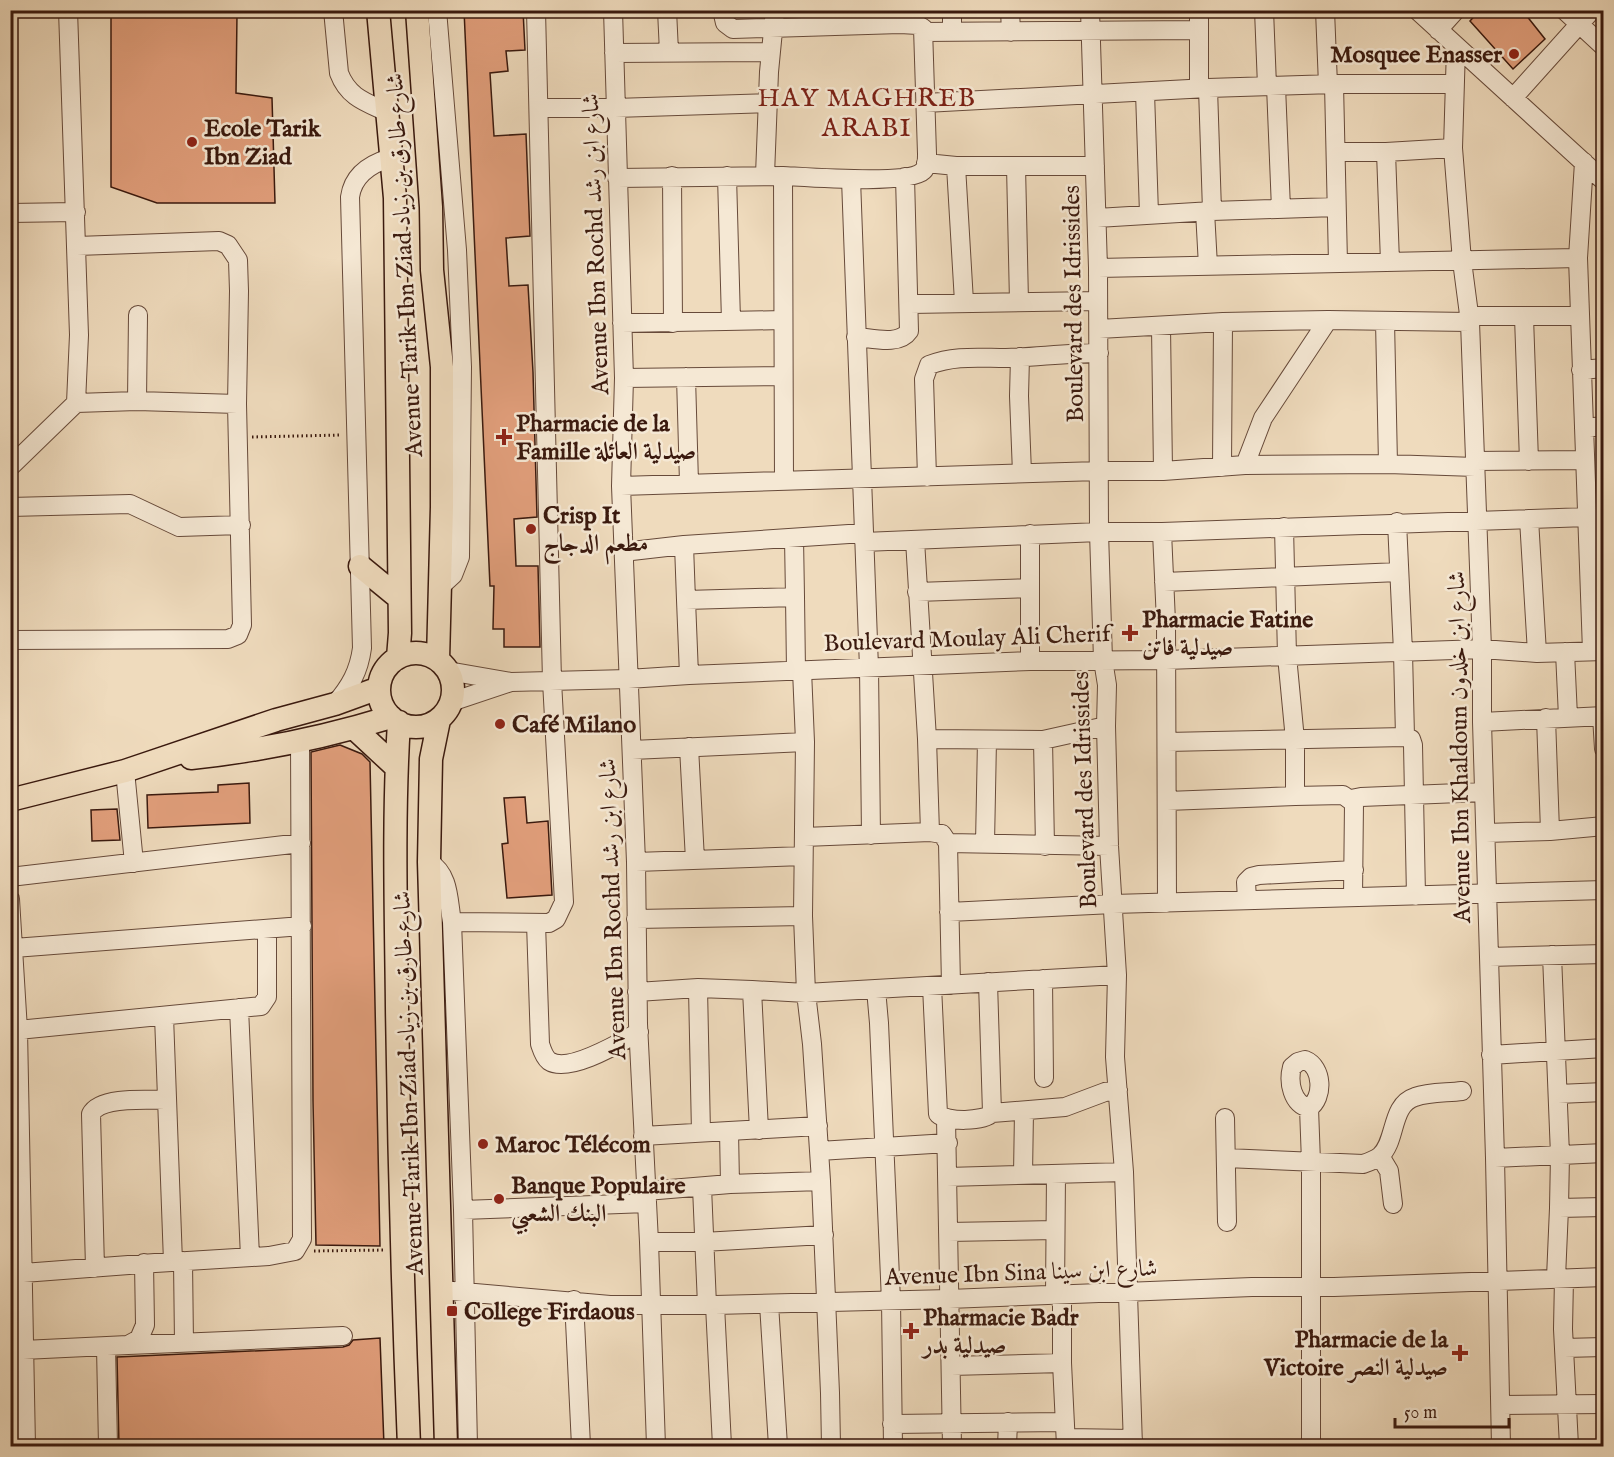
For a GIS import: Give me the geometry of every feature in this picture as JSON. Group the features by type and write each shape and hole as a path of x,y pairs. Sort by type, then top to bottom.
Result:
{"main road":[{"name":"Avenue Tarik Ibn Ziad شارع طارق بن زياد","path":"378,10 395,198 398,658"},
{"name":"Avenue Tarik Ibn Ziad شارع طارق بن زياد","path":"417,10 431,207 432,270 452,367 440,587 443,666 453,687 451,707 431,759 429,862 446,1446"},
{"path":"360,566 399,598"},
{"path":"443,666 421,653 398,658 388,666 382,676 379,688 380,700 385,711 395,720 416,727 428,725 451,707"},
{"path":"10,800 125,771 379,688"},
{"path":"431,759 451,707"},
{"name":"Avenue Tarik Ibn Ziad شارع طارق بن زياد","path":"395,720 396,947 402,1249 409,1446"},
{"path":"157,761 232,754 395,720"},
{"path":"355,729 396,767"}],"street":[{"path":"68,10 79,335 76,403"},
{"path":"333,10 339,73 343,82 348,90 360,99 387,112"},
{"path":"437,10 457,250 452,367"},
{"path":"452,922 549,923 556,919 564,902 552,681 536,10"},
{"name":"Avenue Ibn Rochd شارع ابن رشد","path":"614,10 624,378 621,486 636,862 637,992 656,1446"},
{"path":"667,10 669,52"},
{"path":"617,178 774,175 851,179 905,177 920,174 926,163 923,28 899,17 774,19 733,29 725,23 722,10"},
{"path":"952,10 952,32"},
{"path":"1010,10 1011,32"},
{"name":"Boulevard des Idrissides","path":"1090,10 1098,268 1099,531 1103,660 1107,685 1109,846 1117,975 1115,1057 1125,1172 1133,1443"},
{"path":"1199,10 1209,211 1208,266"},
{"path":"1264,10 1281,209"},
{"path":"1325,10 1336,152 1338,263"},
{"path":"1417,10 1446,21 1456,47 1604,168"},
{"path":"1429,10 1446,21 1604,181"},
{"path":"1564,10 1604,47"},
{"path":"1516,94 1592,10"},
{"path":"774,19 768,103 783,320 784,480"},
{"path":"923,32 1199,30"},
{"name":"Avenue Ibn Khaldoun شارع ابن خلدون","path":"1456,47 1453,148 1462,261 1470,319 1482,649 1501,1446"},
{"path":"614,52 770,52"},
{"path":"925,103 1204,88 1331,84 1454,84"},
{"path":"1144,92 1149,214"},
{"path":"539,108 768,103"},
{"path":"1336,152 1453,148"},
{"path":"1386,152 1390,262"},
{"path":"335,704 353,682 361,659 350,197 353,184 363,171 390,158"},
{"path":"1584,162 1578,258 1581,370 1585,460 1595,482 1587,517 1598,651"},
{"path":"926,163 956,166 1095,166"},
{"path":"956,166 964,302"},
{"path":"1016,166 1019,302"},
{"path":"672,176 673,322"},
{"path":"727,176 731,321"},
{"path":"856,337 902,338 909,331 905,177"},
{"path":"851,179 860,479 869,668 871,835"},
{"path":"1097,218 1209,211 1336,207"},
{"path":"10,213 76,212"},
{"path":"10,640 228,639 238,635 242,625 237,404 238,260 228,245 219,241 77,246"},
{"path":"1098,268 1578,258"},
{"path":"910,304 1098,301"},
{"path":"137,401 138,315"},
{"path":"1099,329 1223,322 1580,316"},
{"path":"1524,317 1529,461"},
{"path":"622,323 783,320"},
{"path":"1245,465 1263,418 1328,320"},
{"path":"1384,321 1388,464"},
{"path":"1222,467 1223,322"},
{"path":"1161,327 1163,471"},
{"path":"927,477 924,379 929,365 959,358 1099,353"},
{"path":"1020,357 1022,473"},
{"path":"1581,370 1604,368"},
{"path":"624,378 783,376"},
{"path":"686,377 688,483"},
{"path":"10,467 76,403 137,401 237,404"},
{"path":"1584,428 1604,426"},
{"path":"621,486 1022,473 1163,471 1245,465 1475,464 1585,460"},
{"path":"10,507 130,504 179,527 241,525"},
{"path":"623,552 684,545 794,538 864,537 915,540 1099,531 1162,531 1587,517"},
{"path":"1529,519 1537,653"},
{"path":"1397,522 1405,736"},
{"path":"1284,527 1287,656 1295,740 1295,796"},
{"path":"1162,531 1166,660 1167,903"},
{"path":"1030,534 1030,662"},
{"path":"794,538 795,597 805,742 803,916 806,993 810,1013 818,1126 831,1446"},
{"path":"915,540 930,832"},
{"path":"684,545 689,675"},
{"path":"1164,582 1399,572"},
{"path":"917,592 1029,588"},
{"path":"686,600 795,597"},
{"name":"Boulevard Moulay Ali Cherif","path":"443,666 511,682 1030,662 1166,660 1482,649 1537,653 1598,651"},
{"path":"1565,652 1568,717"},
{"name":"Boulevard Moulay Ali Cherif","path":"451,707 511,682"},
{"path":"1482,722 1603,716 1604,749"},
{"path":"1546,718 1550,831"},
{"path":"927,740 1043,740 1106,726"},
{"path":"1167,742 1405,736 1411,739 1413,745 1416,896"},
{"path":"16,1274 280,1255 295,1251 302,1239 300,740"},
{"path":"985,844 987,740"},
{"path":"1043,740 1045,846"},
{"path":"632,750 805,742"},
{"path":"689,747 694,860"},
{"path":"125,771 134,863"},
{"path":"1167,801 1343,795 1351,799 1485,792"},
{"path":"1351,799 1355,808 1353,897"},
{"path":"1486,833 1604,826"},
{"path":"804,837 930,832 942,834 948,843 951,984"},
{"path":"10,877 301,843"},
{"path":"948,843 1109,846"},
{"path":"636,862 803,856"},
{"path":"429,862 444,876 452,922 463,1210 468,1446"},
{"path":"1247,900 1246,882 1251,877 1354,870"},
{"path":"949,912 1113,904 1604,890"},
{"path":"10,899 18,1030 16,1274 23,1350 26,1446"},
{"path":"636,919 803,916"},
{"path":"536,922 540,1044 549,1061 556,1063 578,1061 594,1056 639,1032"},
{"path":"14,948 302,926"},
{"path":"18,1030 261,1006 267,997 267,928"},
{"path":"1489,957 1604,954"},
{"path":"1552,955 1560,1155 1560,1278 1569,1446"},
{"path":"637,992 698,988 806,993 1117,975"},
{"path":"1043,979 1044,1078"},
{"path":"988,982 992,1113"},
{"path":"932,986 937,1111 941,1117 946,1119 985,1118 992,1113 1065,1107 1105,1092 1118,1090"},
{"path":"698,988 701,1132"},
{"path":"876,989 891,1301 892,1446"},
{"path":"752,990 759,1130"},
{"path":"239,1008 250,1257"},
{"path":"164,1016 166,1100 184,1342"},
{"path":"1491,1055 1604,1048"},
{"path":"1226,1158 1363,1164 1380,1156 1386,1149 1400,1110 1406,1102 1414,1097 1462,1091"},
{"path":"1558,1094 1604,1092"},
{"path":"95,1268 91,1114 93,1109 100,1105 131,1100 166,1100"},
{"path":"1309,1108 1311,1446"},
{"path":"1023,1175 1024,1111"},
{"path":"1225,1118 1227,1222"},
{"path":"946,1119 952,1446"},
{"path":"643,1136 818,1126"},
{"path":"729,1131 730,1184"},
{"path":"819,1150 948,1143"},
{"path":"1495,1158 1604,1153"},
{"path":"1380,1156 1389,1171 1394,1204"},
{"path":"947,1177 1125,1172"},
{"path":"1056,1174 1055,1230 1066,1435"},
{"path":"463,1210 646,1197 730,1184 820,1181"},
{"path":"702,1187 703,1242 711,1305 722,1446"},
{"path":"1559,1208 1604,1208"},
{"path":"948,1232 1055,1230"},
{"path":"649,1242 703,1242 824,1235"},
{"path":"128,1345 139,1339 145,1325 144,1263"},
{"name":"Avenue Ibn Sina شارع ابن سينا","path":"441,1290 610,1305 711,1305 1058,1296 1604,1277"},
{"path":"574,1300 582,1446"},
{"path":"769,1304 778,1446"},
{"path":"23,1350 343,1336"},
{"path":"106,1347 108,1446"},
{"path":"1564,1348 1604,1347"},
{"path":"951,1366 1062,1363"},
{"path":"1501,1405 1604,1404"},
{"path":"892,1424 952,1425 1008,1422 1066,1435 1133,1443"},
{"path":"1007,1446 1008,1422"}],"path":[{"path":"238,437 356,435"},
{"path":"295,1251 402,1249"}],"building":[{"path":"464,10 523,10 525,50 506,51 508,71 490,73 494,136 526,134 530,236 506,238 509,286 528,285 537,517 514,519 516,566 538,566 540,647 504,647 504,629 493,629 494,586 490,586"},
{"name":"Mosquee Enasser","path":"1480,10 1522,10 1545,39 1513,69 1470,21"},
{"name":"Ecole Tarik Ibn Ziad","path":"111,14 237,14 236,93 272,98 275,203 157,203 111,187"},
{"path":"340,745 362,754 370,762 380,1246 316,1245 311,752"},
{"path":"249,783 250,823 148,828 147,795 218,792 218,785"},
{"path":"525,797 527,823 548,821 552,895 507,898 502,844 508,843 504,798"},
{"path":"117,809 120,840 92,841 91,810"},
{"path":"380,1338 384,1446 119,1446 117,1357 343,1347 349,1345 353,1340"}],"place":[{"name":"Mosquee Enasser","path":"1514,54"},
{"name":"Ecole Tarik Ibn Ziad","path":"192,142"},
{"name":"Pharmacie de la Famille صيدلية العائلة","path":"504,437"},
{"name":"Crisp It مطعم الدجاج","path":"531,529"},
{"name":"Pharmacie Fatine صيدلية فاتن","path":"1130,633"},
{"name":"Café Milano","path":"500,724"},
{"name":"Maroc Télécom","path":"483,1144"},
{"name":"Banque Populaire البنك الشعبي","path":"499,1199"},
{"name":"College Firdaous","path":"452,1311"},
{"name":"Pharmacie Badr صيدلية بدر","path":"911,1331"},
{"name":"Pharmacie de la Victoire صيدلية النصر","path":"1460,1353"}],"district":[{"name":"HAY MAGHREB ARABI","path":"867,112"}]}
